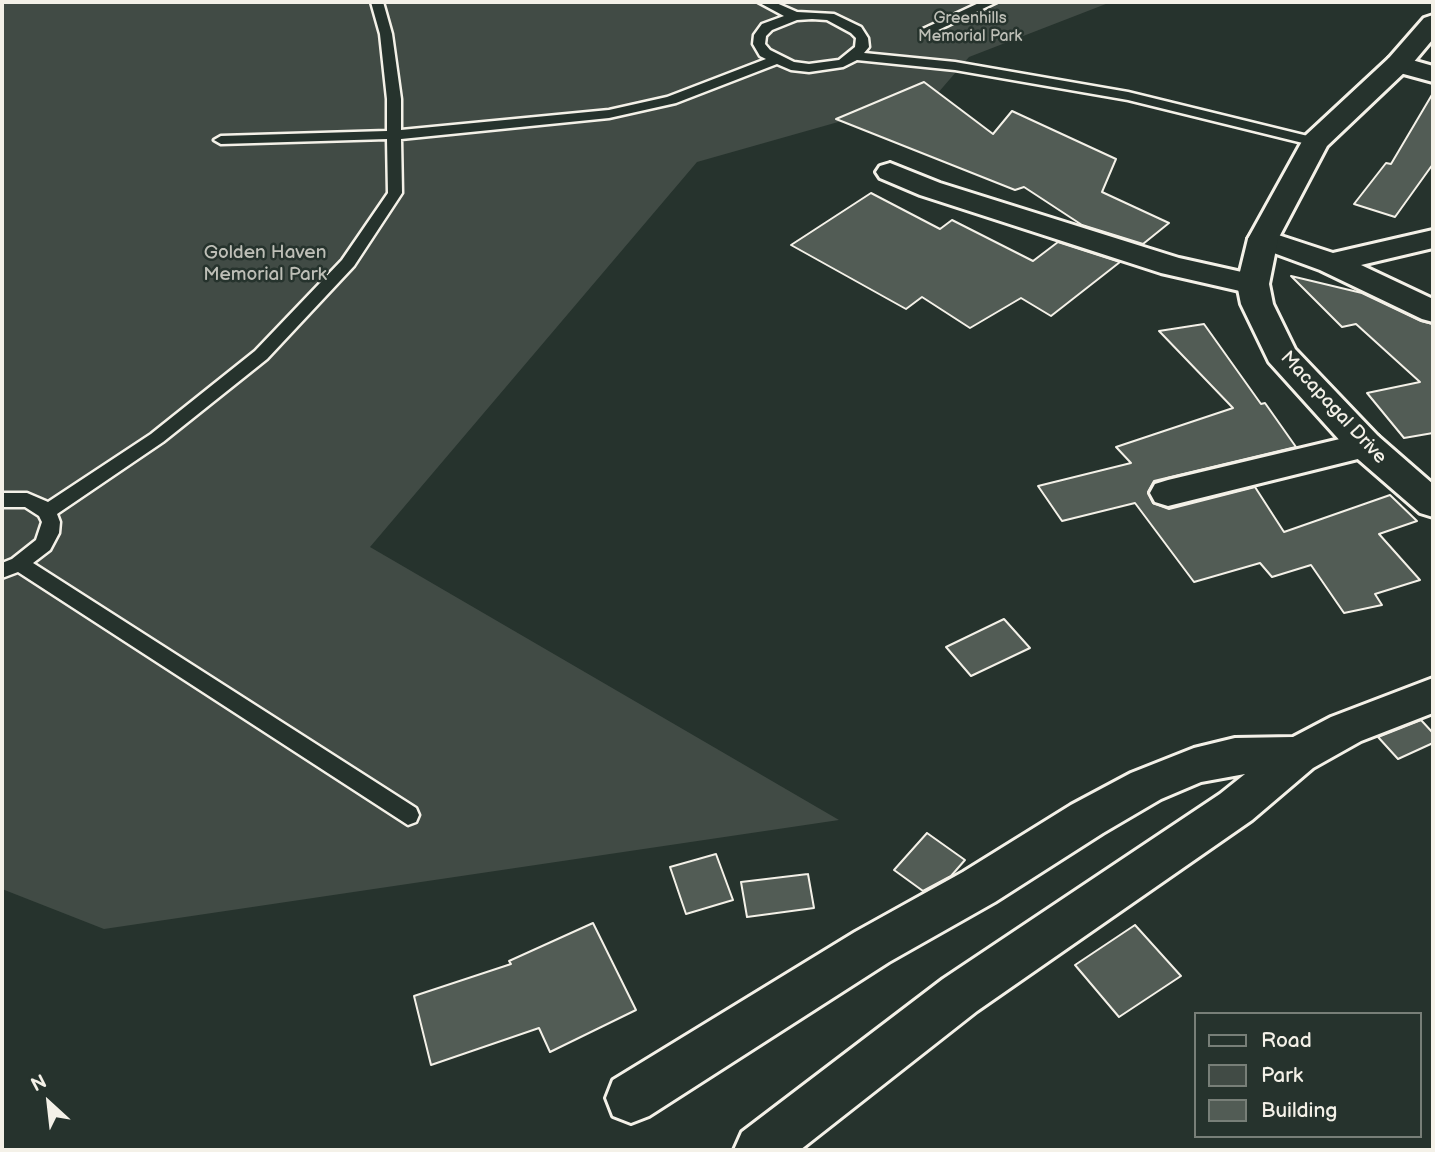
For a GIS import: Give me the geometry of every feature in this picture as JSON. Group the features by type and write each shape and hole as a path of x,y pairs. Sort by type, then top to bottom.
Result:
{"street":[{"name":"Macapagal Drive","path":"1433,23 1398,64 1315,142 1263,239 1253,284 1256,304 1281,354 1365,445 1433,504"},
{"path":"1398,64 1433,74"},
{"path":"890,172 943,193 1171,266 1253,284"},
{"path":"1263,239 1331,263 1433,313"},
{"path":"1331,263 1433,239"},
{"path":"1168,493 1365,445"},
{"path":"760,1150 960,995 1236,807 1298,755 1346,729 1433,695"},
{"path":"631,1098 872,947 979,887 1087,819 1146,786 1194,766 1235,757 1298,755"}],"lane":[{"path":"47,512 157,438 261,355 348,263 395,193 394,99 386,34 377,2"},
{"path":"764,2 795,16 830,18 856,30 862,38 862,47 855,56 843,63 809,68 775,60 765,53 759,44 760,35 767,27 795,16"},
{"path":"929,29 991,2"},
{"path":"855,56 955,66 1128,96 1315,142"},
{"path":"221,140 395,135 608,114 671,100 775,60"},
{"path":"2,500 27,500 47,512 51,522 50,533 43,545 10,568 408,815"}],"green space":[{"name":"Golden Haven Memorial Park","path":"2,2 1111,2 969,57 937,94 697,162 370,547 839,820 104,929 2,889"}],"building":[{"path":"924,82 993,134 1012,111 1116,159 1102,192 1169,223 1143,244 1082,225 1024,187 1015,190 836,119"},
{"path":"1433,93 1433,164 1395,217 1354,204 1386,163 1391,164"},
{"path":"871,193 940,229 952,220 1033,261 1058,242 1120,262 1051,316 1021,298 970,328 922,297 906,309 791,245"},
{"path":"1291,276 1362,293 1433,324 1433,433 1404,438 1367,393 1420,382 1356,324 1342,327"},
{"path":"1204,324 1261,404 1265,403 1296,447 1154,481 1148,492 1153,503 1169,509 1255,487 1284,532 1390,495 1417,521 1379,534 1420,580 1375,594 1382,605 1344,613 1311,565 1272,577 1260,563 1194,582 1135,503 1062,521 1038,486 1131,463 1116,447 1233,408 1159,331"},
{"path":"1004,619 1030,648 971,676 946,647"},
{"path":"1421,720 1433,733 1433,743 1398,759 1378,737"},
{"path":"927,833 965,860 951,876 923,891 894,870"},
{"path":"716,854 733,900 686,914 670,867"},
{"path":"808,874 814,908 747,917 741,882"},
{"path":"593,923 636,1010 550,1052 539,1028 431,1065 414,996 511,964 509,961"},
{"path":"1135,925 1181,976 1119,1017 1075,965"}],"park label":[{"name":"Greenhills Memorial Park","path":"970,28"}]}
